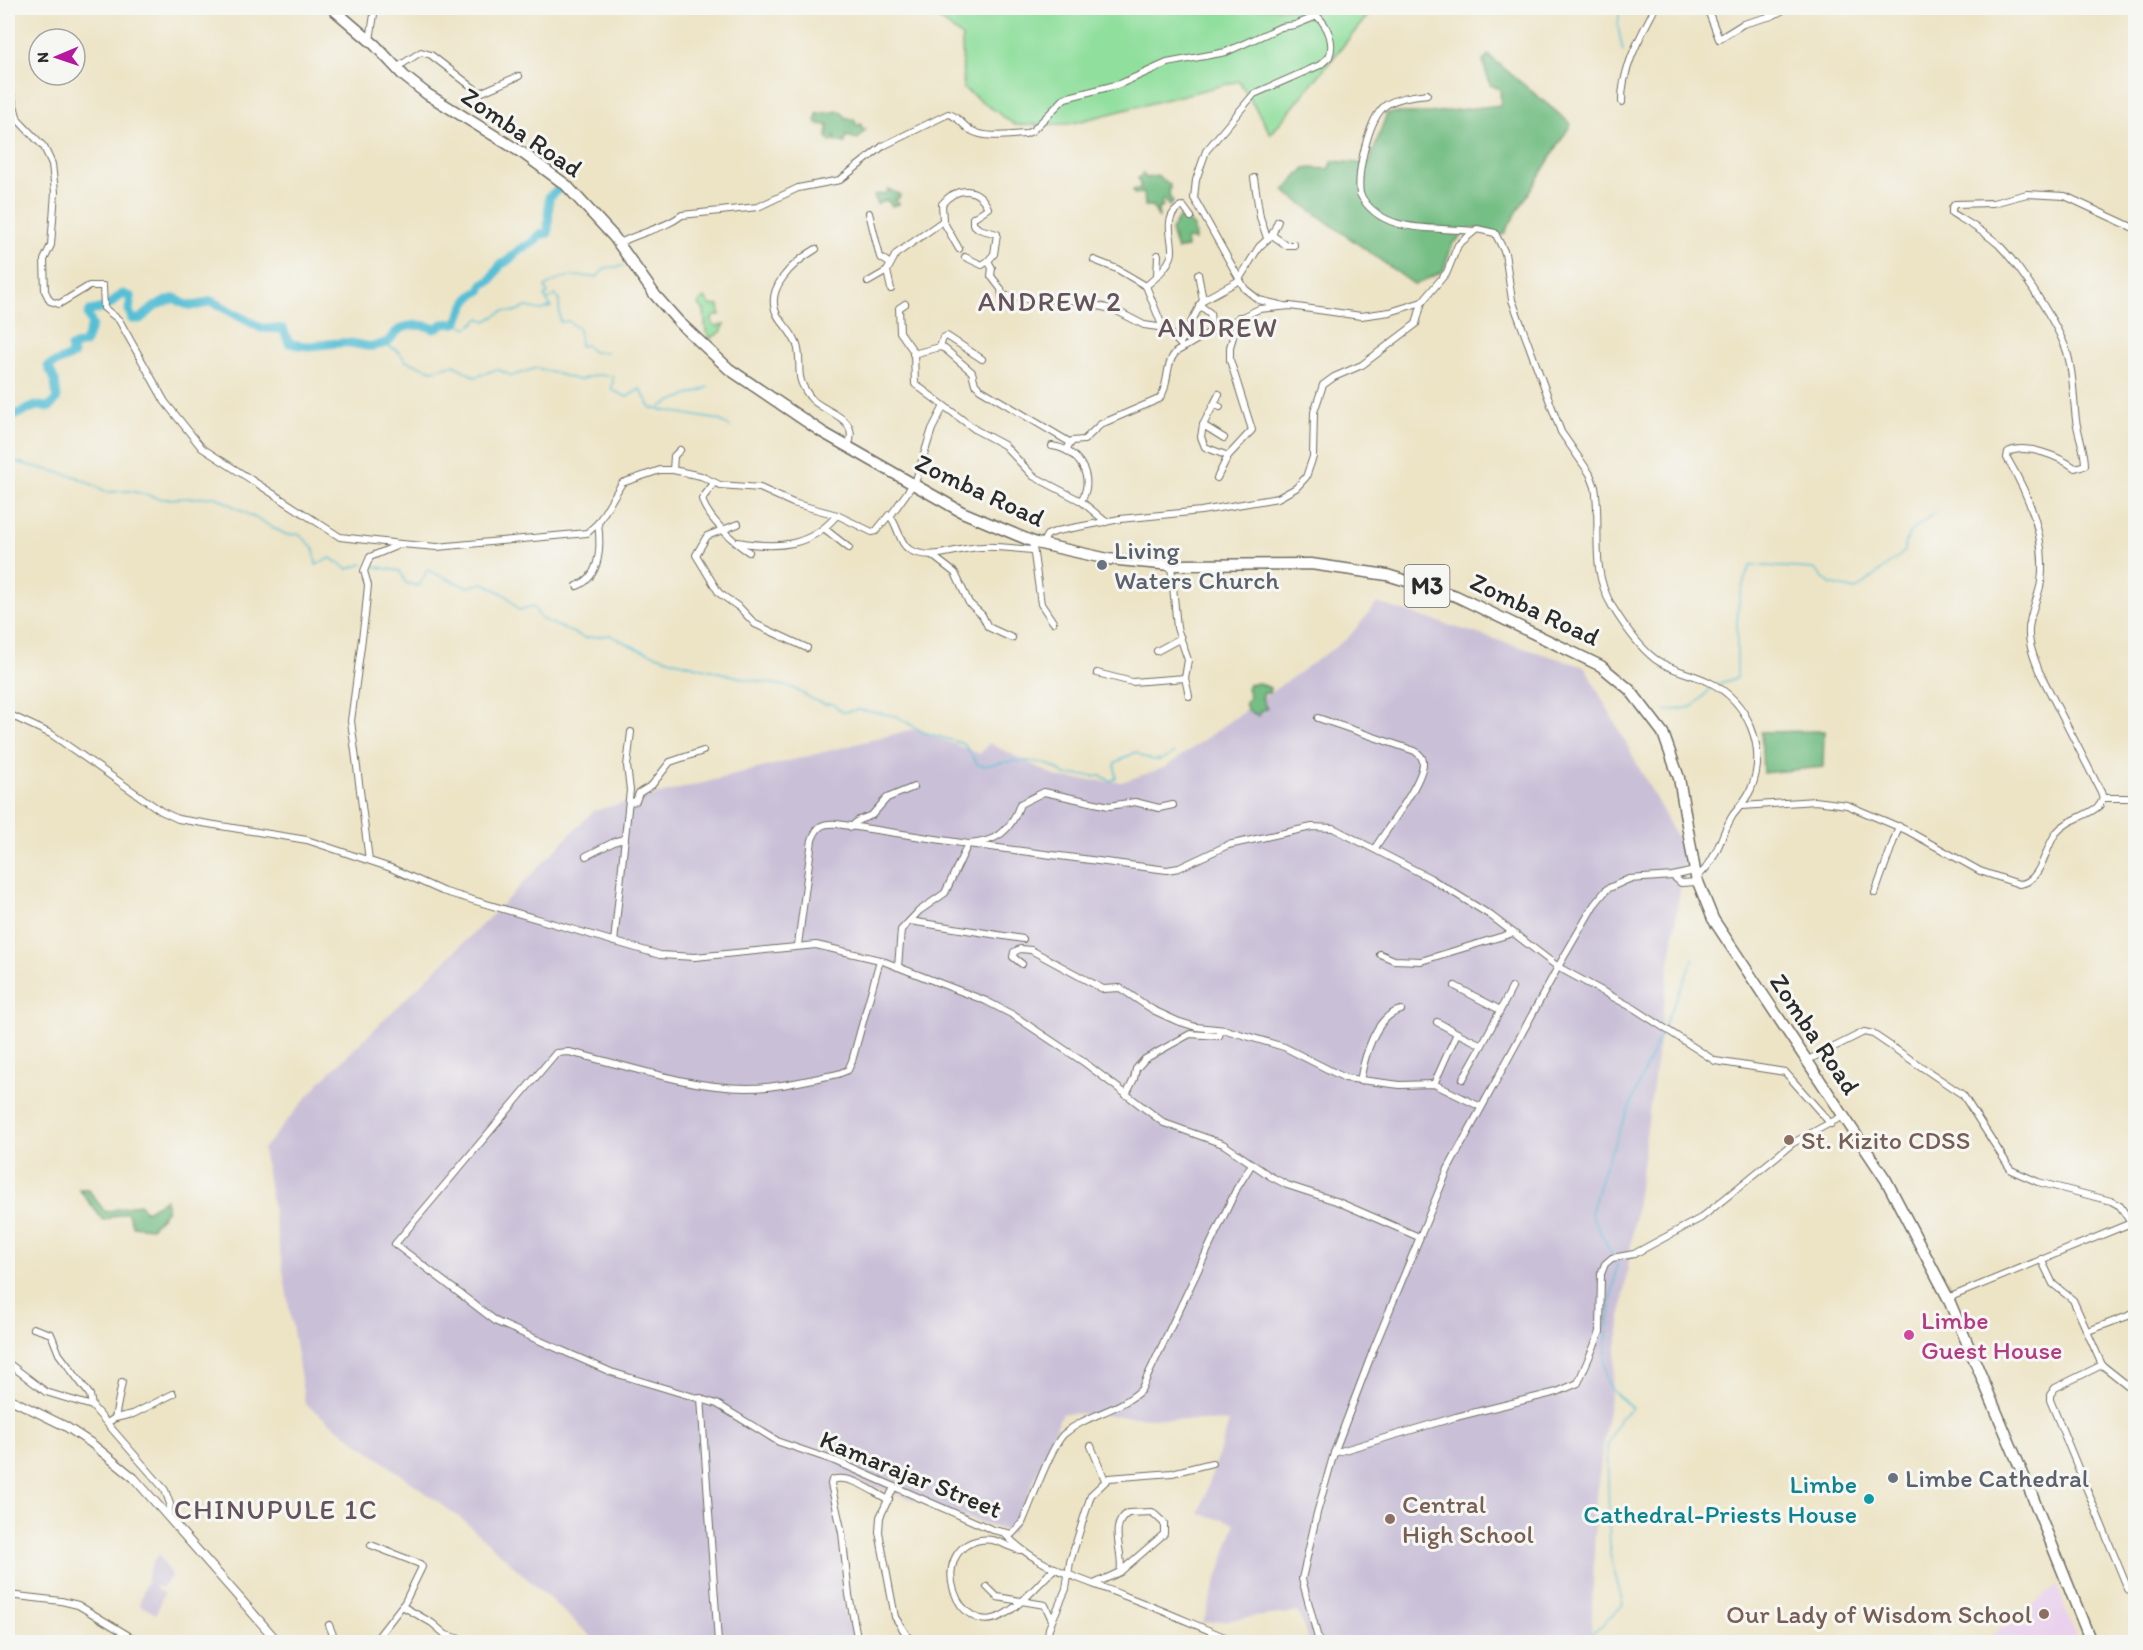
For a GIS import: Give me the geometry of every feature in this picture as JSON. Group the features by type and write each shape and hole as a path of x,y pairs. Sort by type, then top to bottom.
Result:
{"highway":[{"name":"Zomba Road","path":"332,8 427,94 549,171 585,203 620,243 655,295 679,322 729,369 765,396 913,486 978,520 1035,545 1108,559 1171,565 1311,564 1387,575 1456,597 1601,666 1630,690 1663,733 1679,778 1696,877 1713,919 1886,1180 1948,1298 1976,1359 2091,1639"}],"main road":[{"path":"8,1398 36,1410 91,1443 134,1478 278,1642"}],"street":[{"path":"370,40 375,8"},
{"path":"1302,8 1317,16 1326,27 1330,39 1329,57 1320,65 1257,92 1212,141 1198,173 1194,198 1238,281 1259,300 1284,306 1361,316 1390,312 1422,302"},
{"path":"1622,102 1622,88 1627,71 1655,8"},
{"path":"1707,8 1719,39 1743,24 1772,16 1787,8"},
{"path":"620,243 637,234 672,222 682,215 758,207 798,188 840,180 883,146 948,114 956,116 971,130 982,134 1025,134 1032,131 1065,98 1120,84 1167,63 1226,52 1281,27 1295,25 1317,16"},
{"path":"396,68 421,52 431,56 480,93 519,76"},
{"path":"8,83 18,120 44,147 52,164 55,192 51,245 44,260 45,291 50,301 59,304 89,286 103,286 104,308 119,320 165,402 202,448 340,537 437,547 506,539 578,535 587,533 598,523 622,483 660,470 673,470 701,476 714,483 760,488 793,503 837,515 873,532 891,515 913,486 932,429 944,406"},
{"path":"1427,94 1391,102 1377,115 1362,157 1360,194 1373,209 1396,224 1417,228 1490,231 1502,242 1512,300 1561,432 1593,481 1597,497 1598,571 1606,595 1627,628 1654,659 1713,684 1733,699 1749,722 1758,749 1758,763 1752,787 1742,806 1731,819 1707,867 1696,877 1681,883 1673,876"},
{"path":"1254,178 1260,217 1270,237 1286,245 1294,245"},
{"path":"959,249 943,221 942,204 959,191 972,191 981,196 988,208 973,218 973,224 979,229 997,234 994,254 988,261 982,265 965,257"},
{"path":"2103,798 2031,651 2028,634 2041,585 2042,562 2031,506 2007,458 2008,452 2016,449 2062,459 2075,468 2085,465 2076,418 2072,372 2066,351 2052,319 2015,265 1998,244 1980,229 1952,213 1952,208 1955,204 1993,203 2027,194 2065,196 2136,229"},
{"path":"1146,286 1157,276 1171,257 1168,234 1175,211 1183,206 1191,217"},
{"path":"869,213 880,257 889,263"},
{"path":"1067,449 1071,443 1087,438 1101,424 1159,399 1164,391 1170,362 1181,345 1201,303 1210,293 1238,281 1270,237 1278,220"},
{"path":"891,289 887,271 889,263 896,254 943,221"},
{"path":"891,515 908,549 933,555 978,547 1035,545 1054,532 1106,522 1201,511 1278,498 1287,494 1304,480 1309,470 1314,445 1316,400 1323,386 1334,377 1362,364 1412,328 1418,321 1422,302 1447,272 1458,245 1473,231"},
{"path":"816,249 780,279 774,306 798,349 798,372 802,384 813,401 834,411 846,424 850,436 848,446"},
{"path":"1157,276 1158,255"},
{"path":"1094,260 1117,269 1146,286 1165,328 1181,345"},
{"path":"988,261 992,268 991,276 1005,297 1017,296 1038,302 1054,298 1078,301 1115,310 1144,325 1165,328"},
{"path":"868,282 887,271"},
{"path":"1198,274 1201,303 1210,313 1212,331"},
{"path":"905,304 899,308 899,329 912,348 915,362 915,384 976,430 1004,445 1033,476 1081,501 1106,522"},
{"path":"1181,345 1259,309 1284,306"},
{"path":"1217,478 1228,456 1252,430 1230,360 1230,347 1239,317"},
{"path":"940,347 943,338 947,336 982,359"},
{"path":"940,347 972,372 975,384 980,389 1071,443"},
{"path":"913,354 940,347"},
{"path":"1219,394 1217,406 1203,425 1201,437 1205,447 1228,456"},
{"path":"1203,425 1224,438"},
{"path":"1052,446 1067,449 1086,470 1087,490 1081,501"},
{"path":"673,470 674,456 680,450"},
{"path":"714,483 702,502 711,518 749,552"},
{"path":"738,542 801,543 825,529 837,515"},
{"path":"577,586 585,583 598,562 600,543 598,523"},
{"path":"738,524 707,536 696,555 719,593 740,608 762,629 807,648"},
{"path":"825,529 849,548"},
{"path":"369,860 351,721 368,585 364,571 371,556 401,544"},
{"path":"1035,545 1041,604 1053,622"},
{"path":"933,555 955,573 969,603 982,615 988,627 1012,638"},
{"path":"1171,565 1180,638 1188,660 1185,678 1188,696"},
{"path":"1157,651 1180,638"},
{"path":"1097,673 1132,682 1185,678"},
{"path":"8,714 51,734 161,811 178,819 307,840 369,860 442,891 674,958 798,945 829,947 880,960 986,1001 1013,1015 1035,1028 1164,1124 1223,1144 1287,1185 1336,1201 1419,1237"},
{"path":"1318,718 1415,751 1423,759 1415,784 1375,848"},
{"path":"615,942 629,803 627,766 631,732"},
{"path":"629,803 636,801 639,793 652,785 670,762 703,751"},
{"path":"851,827 859,820 872,815 887,798 914,787"},
{"path":"968,844 980,843 1002,833 1014,822 1020,804 1044,792 1109,806 1135,802 1159,808 1173,806"},
{"path":"1742,806 1829,801 1853,806 1899,826 1980,871 2023,884 2031,880 2037,871 2056,833 2064,825 2096,809 2103,798"},
{"path":"2103,798 2136,798"},
{"path":"798,945 812,840 817,828 828,823 1162,870 1179,868 1228,845 1320,826 1339,830 1375,848 1490,915 1558,967 1664,1027 1715,1061 1785,1072 1831,1124"},
{"path":"1875,893 1899,826"},
{"path":"586,856 625,839"},
{"path":"898,967 901,930 945,892 968,844"},
{"path":"1318,1642 1302,1579 1334,1453 1448,1169 1558,967 1594,905 1607,889 1629,879 1696,877"},
{"path":"910,921 1023,939"},
{"path":"1380,954 1394,960 1421,961 1513,933"},
{"path":"1022,964 1013,957 1014,952 1020,949 1031,950 1095,986 1108,991 1120,988 1154,1010 1196,1028 1221,1030 1284,1047 1345,1078 1360,1082 1400,1085 1434,1084 1456,1092 1481,1107"},
{"name":"Kamarajar Street","path":"880,960 852,1061 848,1071 838,1074 766,1087 728,1087 681,1079 569,1052 556,1053 395,1244 498,1322 611,1372 717,1404 780,1442 838,1462 1005,1534 1016,1532 1022,1523 1062,1436 1078,1424 1119,1406 1141,1390 1233,1198 1252,1164"},
{"path":"1455,986 1500,1010"},
{"path":"1463,1079 1512,988"},
{"path":"1360,1082 1368,1045 1386,1017 1401,1010"},
{"path":"1437,1023 1482,1046"},
{"path":"1126,1095 1136,1069 1145,1059 1190,1034 1219,1036 1221,1030"},
{"path":"1806,1061 1859,1034 1867,1031 1874,1034 1963,1095 2011,1170 2038,1182 2111,1201 2120,1206 2133,1222 1948,1298"},
{"path":"1434,1084 1457,1033"},
{"path":"1334,1453 1456,1417 1557,1392 1578,1383 1600,1332 1601,1274 1605,1264 1615,1257 1634,1254 1701,1218 1793,1143 1843,1116"},
{"path":"2041,1259 2053,1284 2073,1300 2102,1365 2136,1392"},
{"path":"2088,1331 2136,1314"},
{"path":"33,1328 51,1334 59,1354 90,1395 92,1406 165,1490 170,1504 168,1517"},
{"path":"8,1364 46,1392 92,1406"},
{"path":"2102,1365 2055,1388 2050,1395 2050,1400 2128,1589 2136,1595"},
{"path":"115,1418 122,1382"},
{"path":"107,1423 115,1418 133,1414 173,1394"},
{"path":"701,1398 718,1642"},
{"path":"1091,1446 1105,1480"},
{"path":"1047,1642 1052,1621 1066,1589 1066,1575 1090,1495 1105,1480 1118,1476 1185,1471 1212,1462"},
{"path":"858,1642 832,1480 841,1479 865,1485 889,1500"},
{"path":"894,1487 880,1517 879,1532 895,1617 911,1642"},
{"path":"1093,1584 1120,1572 1164,1534 1165,1527 1161,1518 1149,1512 1128,1513 1123,1517 1118,1540 1122,1562 1120,1572"},
{"path":"1005,1534 1022,1550"},
{"path":"1054,1568 1020,1602 996,1618 982,1619 970,1614 955,1598 951,1568 958,1553 981,1540 997,1541 1022,1550 1054,1568 1066,1575 1237,1642"},
{"path":"371,1545 422,1565 402,1606 374,1642"},
{"path":"987,1587 996,1597 1045,1605 1052,1621"},
{"path":"8,1595 78,1605 140,1642"},
{"path":"402,1606 435,1625 442,1633 454,1640 471,1642"},
{"path":"329,1625 336,1642"}],"shaded area":[{"path":"1377,603 1585,667 1685,853 1596,1498 1591,1642 1310,1642 1298,1612 1203,1623 1235,1523 1199,1514 1229,1422 1062,1413 1012,1533 834,1473 846,1619 861,1642 597,1642 464,1521 305,1404 263,1149 320,1082 494,913 593,811 914,729 980,754 989,743 1059,778 1121,782 1164,768 1348,638"},
{"path":"159,1554 171,1576 163,1588 156,1586 155,1589 164,1593 156,1614 139,1605 152,1563"},
{"name":"Our Lady of Wisdom School","path":"2057,1586 2078,1642 1982,1642"}],"green space":[{"path":"909,8 1374,8 1271,134 1239,81 1069,124 1015,125 963,88 962,37 938,18"},
{"path":"1488,55 1571,124 1503,235 1472,228 1453,243 1443,271 1415,285 1284,191 1305,168 1329,169 1333,161 1369,164 1387,113 1430,113 1501,105 1500,89 1490,85 1483,62"},
{"path":"840,111 847,119 854,119 857,126 861,124 862,129 866,129 858,139 846,136 845,143 836,141 835,136 830,142 827,137 828,125 818,124 816,120 817,114"},
{"path":"1143,174 1146,178 1157,176 1170,185 1169,196 1173,202 1169,206 1164,199 1161,201 1163,207 1158,209 1159,218 1152,206 1145,206 1144,193 1134,194 1133,190 1141,188 1138,178"},
{"path":"888,189 900,195 895,199 898,204 892,206 887,200 877,204 874,195 886,193"},
{"path":"1180,216 1185,217 1194,227 1195,240 1186,239 1187,247 1177,250 1171,230"},
{"path":"704,298 712,306 719,305 720,315 714,316 711,321 716,327 725,324 721,332 711,338 706,332 704,310 698,304"},
{"path":"1259,683 1270,688 1269,693 1264,693 1262,699 1267,709 1261,710 1259,716 1247,710 1245,703 1250,696 1247,688 1249,684"},
{"path":"1824,731 1823,767 1763,773 1761,732"},
{"path":"79,1189 88,1189 105,1212 139,1204 146,1211 166,1199 167,1210 151,1228 133,1226 127,1212 103,1220"}],"waterway":[{"path":"1620,8 1618,26 1623,52"},
{"path":"116,299 123,294 131,297 129,310 132,319 140,319 157,305 175,298 192,306 211,301 261,328 283,329 289,343 310,346 347,343 377,345 387,342 399,330 409,326 425,326 434,329 443,324 456,323 471,297 480,291 483,284 490,281 501,264 507,262 520,249 533,243 539,235 548,233 549,197 561,187"},
{"path":"456,323 468,328 480,318 486,321 504,311 513,312 527,307 541,310 551,307 544,296 548,294 545,287 553,282 570,276 597,277 605,268 623,266"},
{"path":"548,300 555,295 559,299 560,322 568,321 579,329 580,346 586,345 593,352 606,352"},
{"path":"8,418 36,406 50,407 57,398 55,381 48,366 73,355 71,347 85,343 92,325 88,315 90,311 104,308 113,302"},
{"path":"383,343 398,351 406,361 432,370 454,365 475,377 497,369 512,376 536,368 579,380 596,375 613,376 612,390 627,397 640,389 651,408 719,420 730,427"},
{"path":"661,407 708,387"},
{"path":"8,460 77,477 107,492 131,491 162,499 216,497 287,535 299,534 314,548 316,565 330,558 348,569 363,564"},
{"path":"1717,684 1737,678 1738,606 1751,565 1814,569 1830,584 1856,590 1903,553 1909,533 1935,513"},
{"path":"372,566 400,571 406,583 419,586 427,570 467,587 484,583 507,596 519,610 533,606 541,619 585,638 610,635 638,649 675,661 746,679 791,687 824,704 833,704 842,712 860,710 896,716 923,732 964,744 977,764 984,766 1016,761 1037,762 1057,769 1065,775 1101,776 1111,781 1116,778 1115,763 1136,752 1155,760 1174,753"},
{"path":"1665,711 1693,707 1713,686"},
{"path":"1664,1026 1694,958"},
{"path":"1612,1255 1591,1214 1604,1168 1662,1030"},
{"path":"1584,1642 1623,1605 1610,1554 1607,1446 1620,1418 1632,1408 1612,1390 1605,1372 1606,1342 1617,1263 1615,1259"}],"place":[{"name":"Living Waters Church","path":"1102,565"},
{"name":"St. Kizito CDSS","path":"1789,1140"},
{"name":"Limbe Guest House","path":"1909,1335"},
{"name":"Limbe Cathedral","path":"1893,1478"},
{"name":"Limbe Cathedral-Priests House","path":"1869,1499"},
{"name":"Central High School","path":"1390,1519"},
{"name":"Our Lady of Wisdom School","path":"2044,1614"}],"district":[{"name":"ANDREW 2","path":"1050,301"},
{"name":"ANDREW","path":"1218,327"},
{"name":"CHINUPULE 1C","path":"276,1509"}]}
